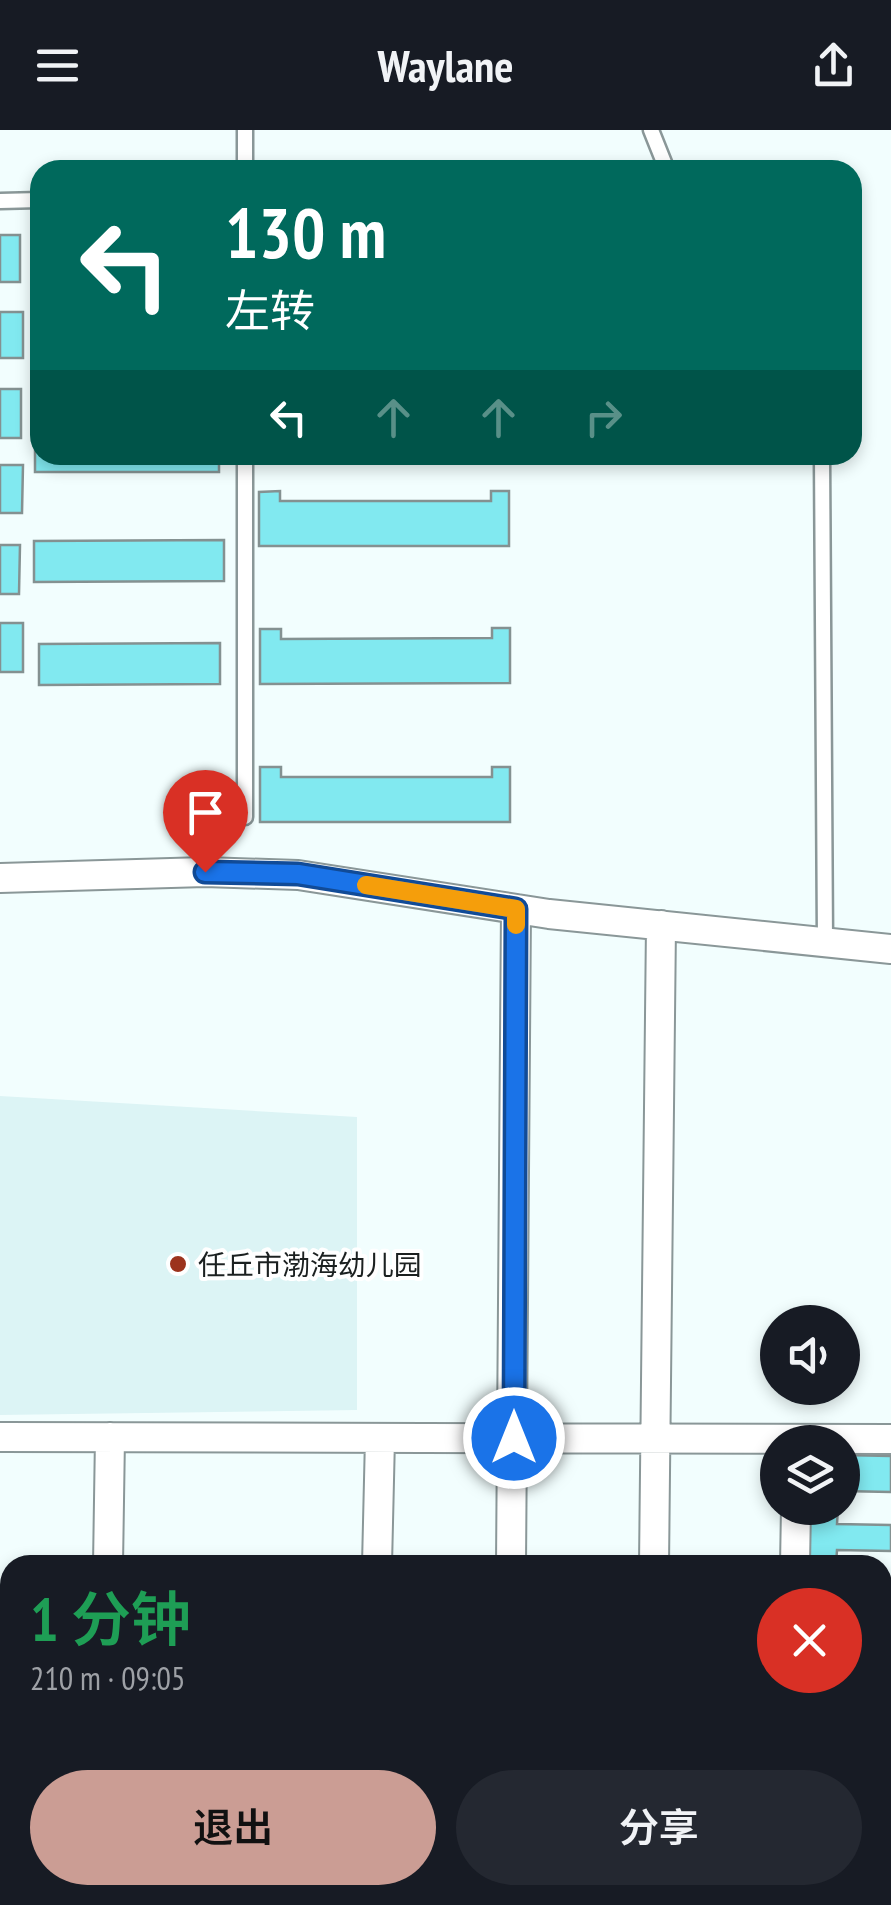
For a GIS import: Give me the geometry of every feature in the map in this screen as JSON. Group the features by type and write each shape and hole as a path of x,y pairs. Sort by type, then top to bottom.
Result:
{"street":[{"path":"0,878 205,872 298,874 516,909 891,949"},
{"path":"511,1555 516,909"},
{"path":"654,1555 661,925"},
{"path":"0,1437 760,1440"},
{"path":"108,1555 110,1437"},
{"path":"377,1555 380,1438"},
{"path":"860,1440 891,1440"},
{"path":"795,1555 796,1525"}],"lane":[{"path":"245,130 245,160"},
{"path":"651,130 663,160"},
{"path":"0,201 30,200"},
{"path":"244,816 245,465"},
{"path":"822,465 825,942"}],"shaded area":[{"name":"任丘市渤海幼儿园","path":"0,1096 357,1117 357,1410 0,1415"}],"building":[{"path":"0,235 20,235 20,282 0,282"},
{"path":"0,312 23,312 23,358 0,358"},
{"path":"0,389 21,389 21,438 0,438"},
{"path":"0,465 23,465 22,513 0,513"},
{"path":"35,465 219,465 219,472 35,472"},
{"path":"280,491 280,501 491,501 491,491 509,491 509,546 259,546 259,492"},
{"path":"224,540 224,581 34,582 34,541"},
{"path":"0,545 20,545 19,594 0,594"},
{"path":"0,623 23,623 23,672 0,672"},
{"path":"492,628 510,628 510,683 260,684 260,629 281,629 281,639 492,638"},
{"path":"220,643 220,684 39,685 39,644"},
{"path":"260,767 281,767 281,777 492,777 492,767 510,767 510,822 260,822"},
{"path":"860,1455 891,1456 891,1492 860,1491"},
{"path":"810,1525 891,1525 891,1551 837,1550 837,1555 809,1555"}],"slow traffic":[{"path":"366,885 516,909 516,925"}],"place":[{"name":"任丘市渤海幼儿园","path":"178,1264"}],"route":[{"path":"205,872 298,874 516,909 514,1438"}]}
